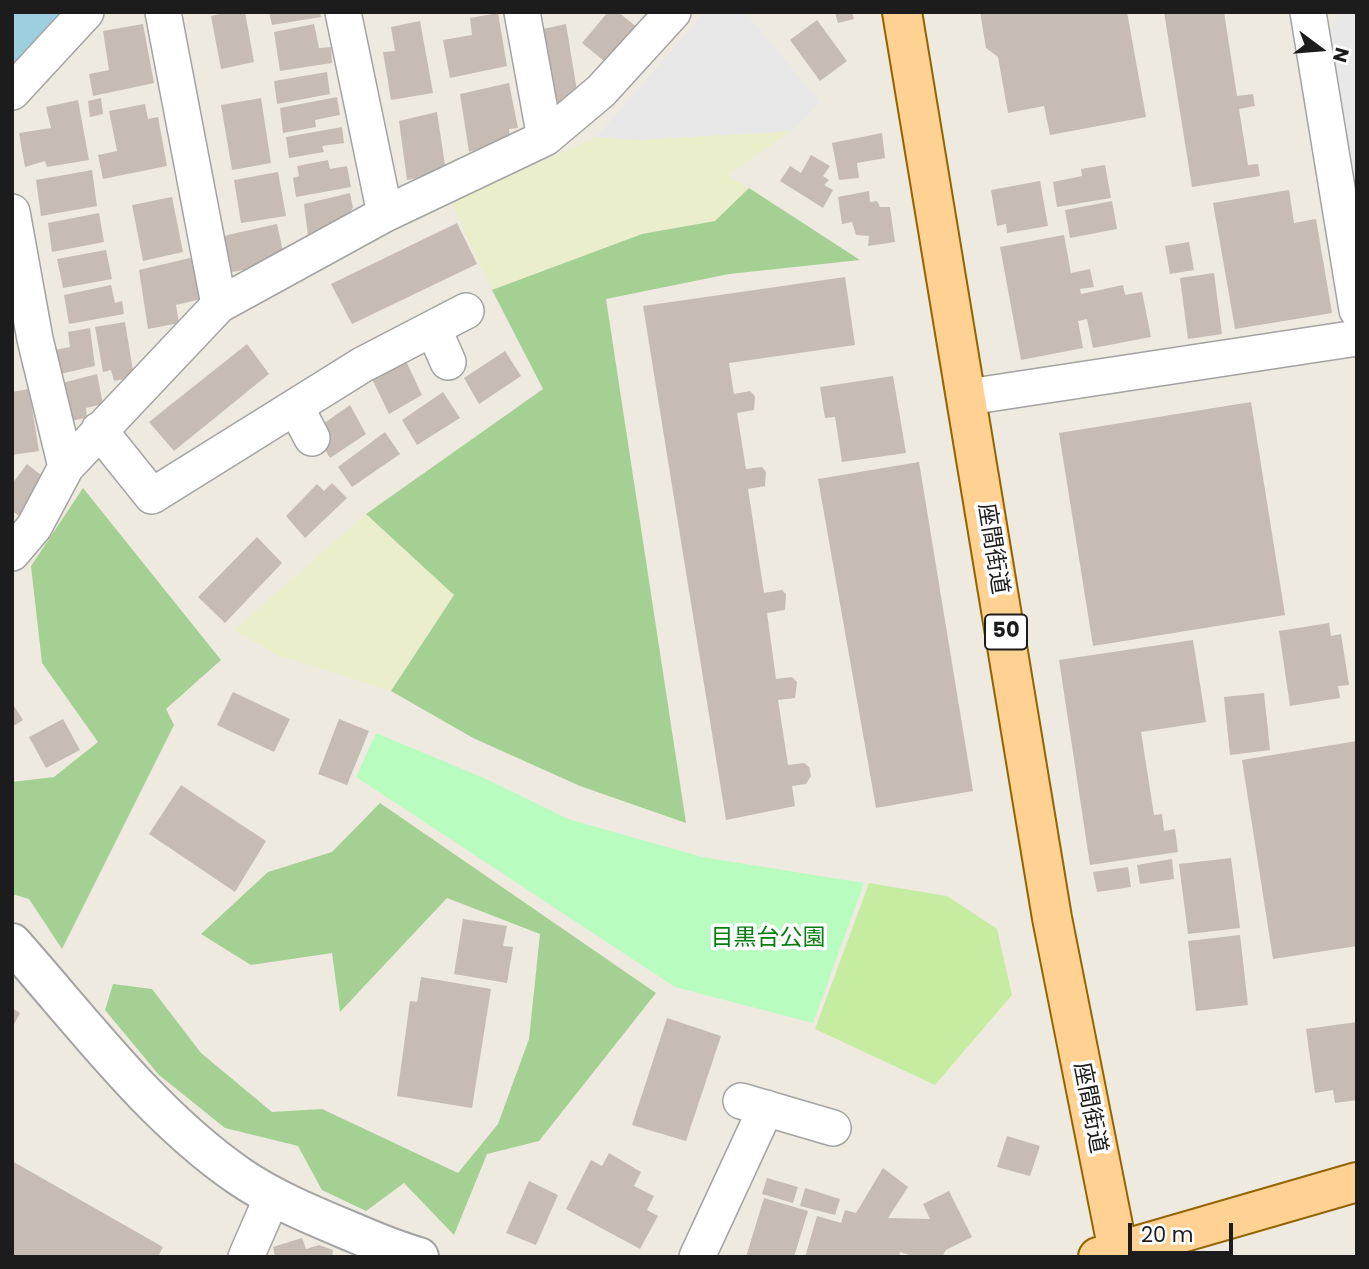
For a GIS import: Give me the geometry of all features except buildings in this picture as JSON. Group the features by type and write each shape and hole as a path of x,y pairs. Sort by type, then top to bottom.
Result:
{"main road":[{"name":"座間街道","path":"902,12 968,397 1108,1254"},
{"path":"1108,1254 1357,1182"}],"street":[{"path":"12,92 86,12"},
{"path":"163,12 219,305"},
{"path":"343,12 385,214"},
{"path":"522,12 545,138"},
{"path":"12,554 34,527 66,467 219,305 385,214 545,138 601,91 673,12"},
{"path":"1308,12 1357,310"},
{"path":"12,212 23,350 66,467"},
{"path":"99,430 152,496 362,365 434,330 466,311"},
{"path":"434,330 448,362"},
{"path":"968,397 1357,338"},
{"path":"296,408 312,438"},
{"path":"12,943 184,1132 240,1176 273,1195 400,1252 419,1257"},
{"path":"697,1257 753,1104 832,1128"},
{"path":"246,1257 273,1195"}],"green space":[{"path":"792,131 727,175 749,188 715,221 642,234 492,290 452,202 597,137 635,140"},
{"path":"749,188 860,260 729,274 606,299 686,823 580,786 473,738 391,691 454,595 366,514 543,389 492,290 642,234 715,221"},
{"path":"83,488 221,660 166,709 174,725 62,949 29,899 12,894 12,782 54,777 98,742 42,663 31,566"},
{"path":"366,514 454,595 391,691 278,655 234,630"},
{"name":"目黒台公園","path":"376,733 484,778 568,819 702,857 864,883 813,1023 675,987 356,777"},
{"path":"380,803 656,993 539,1141 487,1154 454,1235 404,1183 366,1211 322,1190 298,1146 225,1128 159,1075 105,1010 113,984 152,989 201,1053 272,1112 322,1109 458,1173 498,1124 529,1039 540,934 447,898 340,1012 332,953 251,965 201,934 268,872 332,852"},
{"path":"869,883 947,896 997,929 1012,995 935,1085 815,1029"}],"shaded area":[{"path":"705,12 745,12 820,102 792,131 635,140 597,137"},
{"path":"1340,12 1357,12 1357,201 1331,29"}],"waterway":[{"path":"12,33 31,12"}]}
